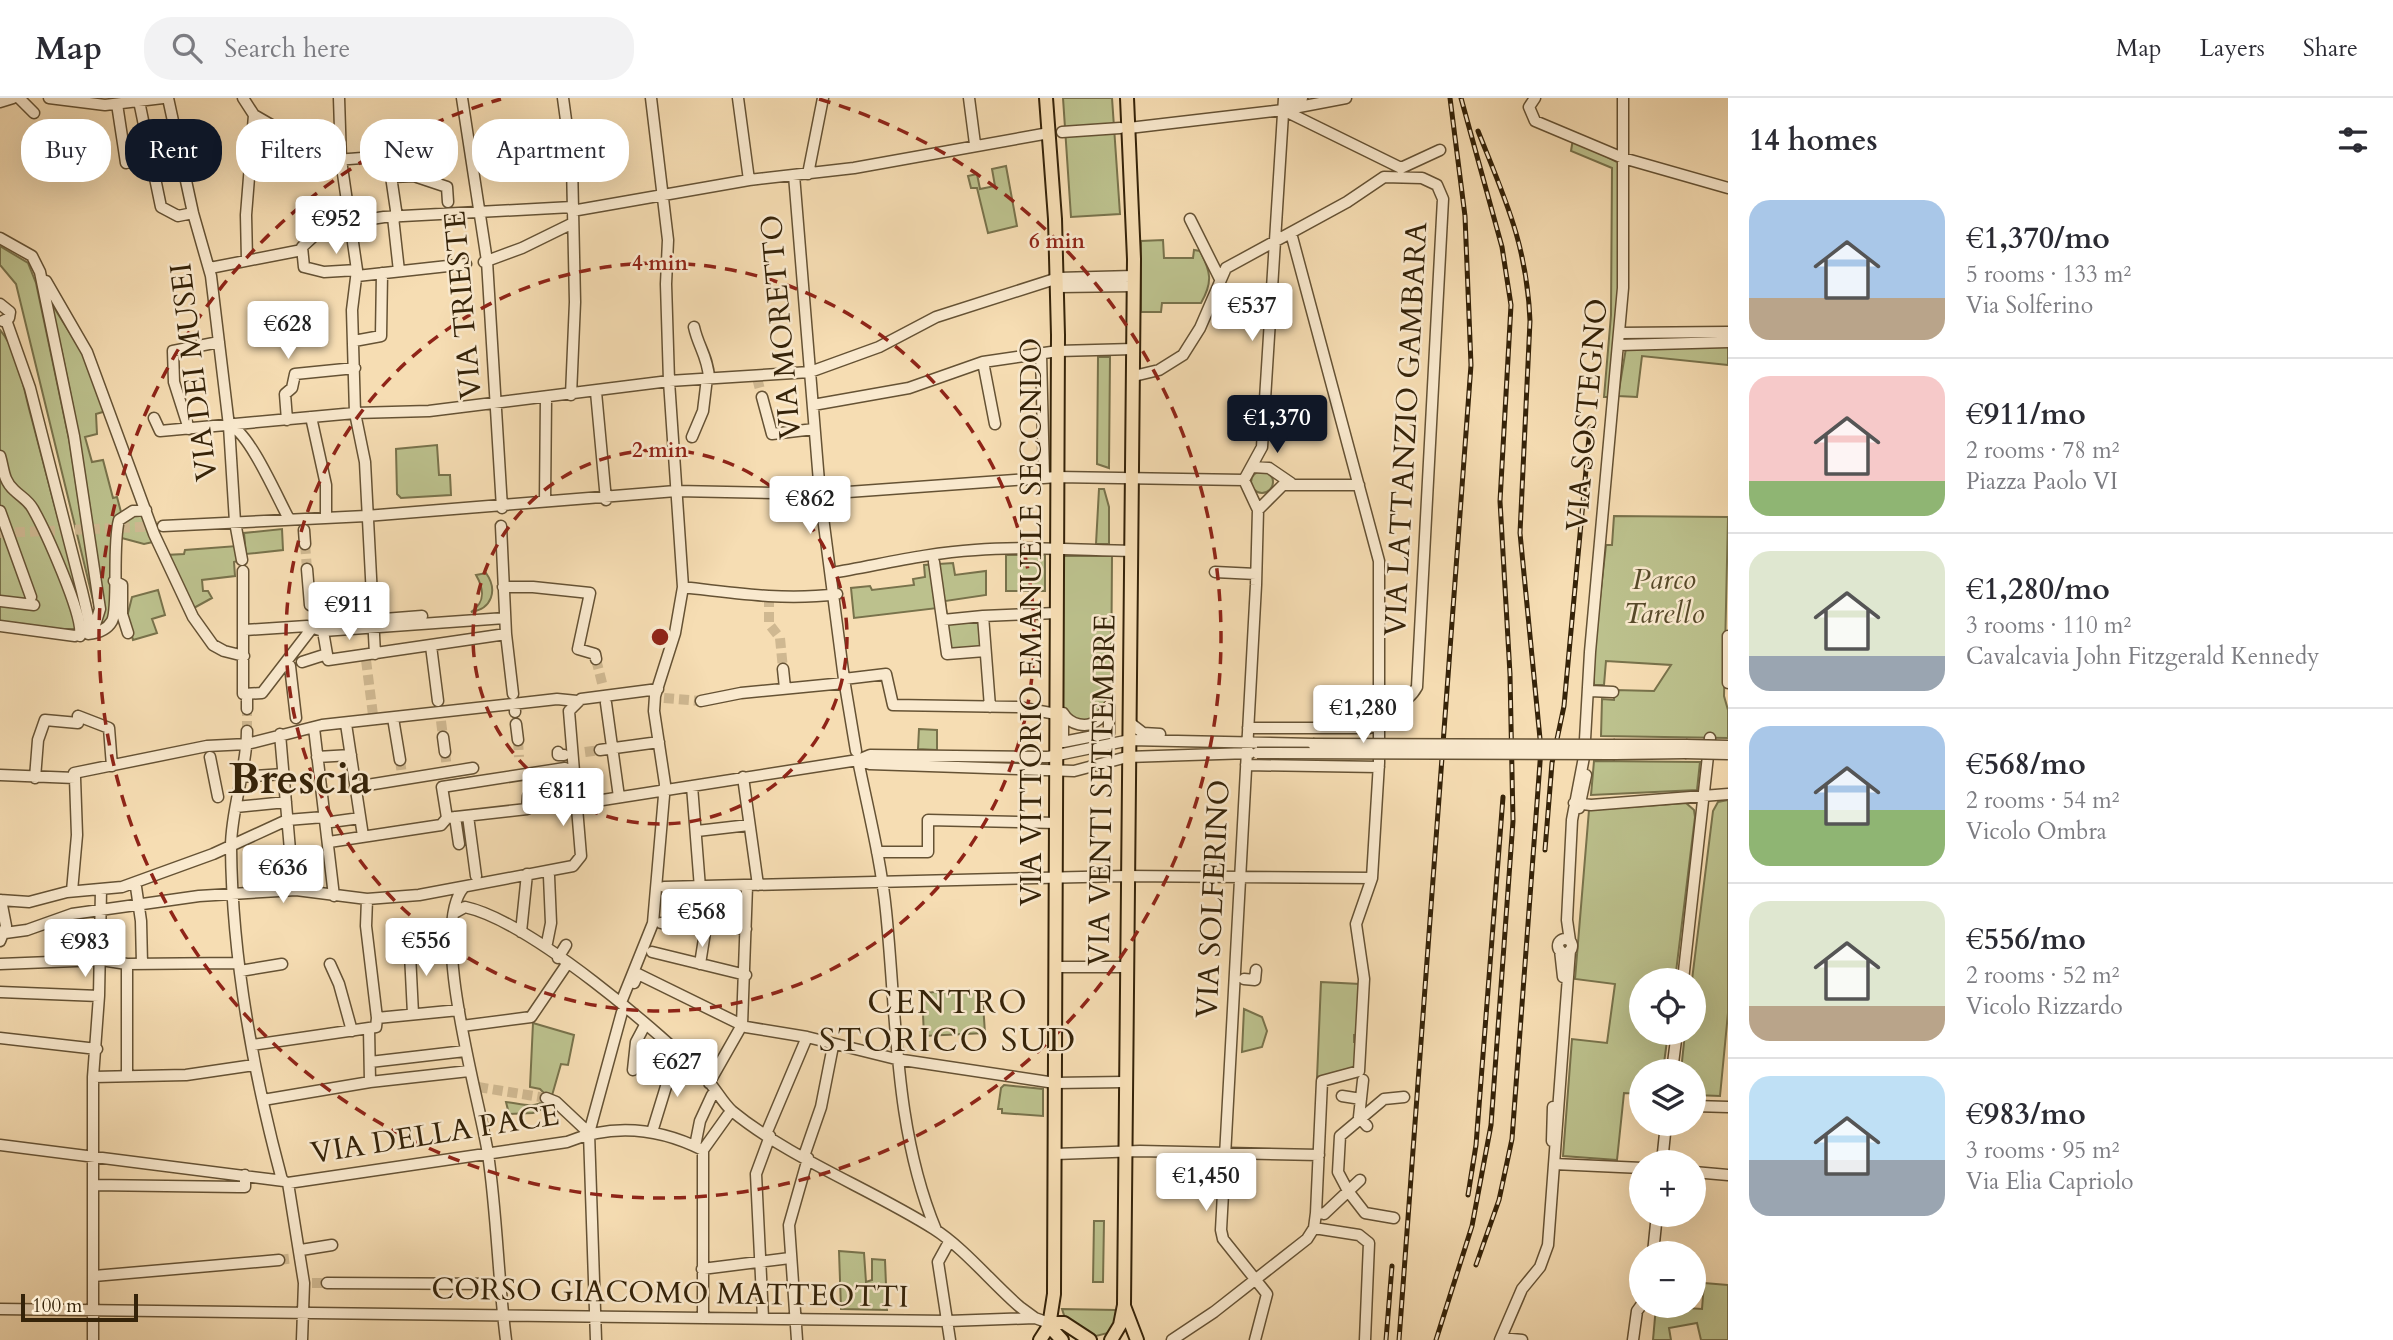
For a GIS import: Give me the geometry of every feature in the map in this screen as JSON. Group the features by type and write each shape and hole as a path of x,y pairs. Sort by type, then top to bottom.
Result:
{"main road":[{"name":"VIA VITTORIO EMANUELE SECONDO","path":"1044,1322 1054,1299 1057,550 1050,478 1058,351 1056,132 1046,98"},
{"name":"VIA VENTI SETTEMBRE","path":"1112,1340 1124,1305 1127,757 1130,740 1134,376 1134,281 1124,128 1128,98"},
{"name":"VIA VENTI SETTEMBRE","path":"1124,1305 1137,1340"},
{"path":"1044,1322 1074,1330 1090,1340"},
{"path":"1040,1340 1044,1322"},
{"path":"1044,1322 1062,1340"},
{"path":"1112,1340 1127,1337 1137,1340"}],"street":[{"path":"0,102 13,98"},
{"path":"19,98 34,113"},
{"path":"49,98 117,104 166,98"},
{"name":"VIA DEI MUSEI","path":"166,98 172,119"},
{"path":"243,98 254,115 261,119"},
{"path":"339,98 339,119"},
{"name":"VIA TRIESTE","path":"462,98 480,211 502,506"},
{"path":"563,98 572,164 575,302 571,395"},
{"path":"596,1340 589,1133 623,1006 653,923 665,790 659,742 659,694 675,633 683,587 669,382 666,284 668,240 665,197 651,98"},
{"path":"738,98 749,180"},
{"path":"807,174 823,98"},
{"path":"969,98 975,144"},
{"path":"1284,103 1302,98"},
{"path":"210,268 247,255 302,250 310,239 352,225 395,217 449,209 572,209 665,197 780,173 807,174 1056,132 1124,128 1284,103 1346,98"},
{"path":"1535,98 1529,107 1535,121 1623,158 1728,188"},
{"name":"VIA SOSTEGNO","path":"1577,803 1586,776 1584,757 1590,691 1590,652 1623,288 1623,98"},
{"path":"139,101 143,119"},
{"path":"1284,103 1401,168 1440,150"},
{"path":"163,526 366,516 676,491 820,494 1050,478 1244,480 1262,447 1284,103"},
{"path":"117,104 125,156"},
{"path":"247,255 254,115"},
{"name":"VIA MORETTO","path":"794,175 820,494 835,594 844,681 882,882 896,1059 913,1155 927,1208 937,1231"},
{"name":"VIA LATTANZIO GAMBARA","path":"1328,1155 1322,1081 1359,1071 1364,979 1356,924 1371,878 1379,767 1379,561 1291,233 1353,199 1384,177 1431,180 1437,185 1443,199 1417,687 1411,698 1396,705"},
{"path":"156,182 163,208 177,216 193,213"},
{"name":"VIA DEI MUSEI","path":"187,182 210,268 219,342 229,426 235,522 242,566 244,656"},
{"path":"343,182 352,225 357,273 352,310 355,413 365,462 366,516 378,621 369,657"},
{"path":"392,182 399,271"},
{"path":"432,182 447,187 449,209"},
{"path":"1190,219 1220,279"},
{"path":"485,262 522,248 573,223"},
{"path":"1134,376 1159,370 1183,355 1200,328 1226,268 1275,242 1284,234 1291,233"},
{"path":"0,238 32,256 87,352 146,510 199,626 220,649 244,656 247,709"},
{"path":"1275,242 1285,242 1294,249"},
{"path":"302,250 306,269 382,273 466,264"},
{"path":"40,272 74,436 100,609 97,624 83,635"},
{"path":"354,341 381,336 382,273"},
{"path":"154,418 160,430 189,429 355,413 429,411 708,378 810,372 879,347 936,317 1058,283 1134,281"},
{"path":"0,306 7,307 10,312 3,320 24,368 89,621 83,635"},
{"path":"692,437 703,411 708,378 706,354 698,346 694,327"},
{"path":"1620,332 1728,332"},
{"path":"189,429 174,382 173,351 219,342"},
{"path":"1619,345 1728,342"},
{"path":"813,405 908,388 983,362 1058,351 1133,349"},
{"name":"VIA VITTORIO EMANUELE SECONDO","path":"1041,354 1050,478"},
{"path":"983,362 995,424"},
{"path":"287,420 285,394 292,388 295,374 355,368"},
{"path":"596,392 605,498"},
{"path":"762,397 772,434 814,429"},
{"path":"545,501 546,398"},
{"path":"311,417 326,485 326,517"},
{"path":"229,426 242,435 289,519"},
{"path":"0,456 5,478 13,490 28,501 47,536 83,635"},
{"path":"1253,467 1269,468 1292,483"},
{"name":"VIA SOLFERINO","path":"1244,480 1258,510 1248,728 1252,748 1246,765 1238,878 1220,1230 1223,1238 1256,1279"},
{"path":"1258,510 1283,485 1359,485"},
{"path":"0,626 83,635 104,630 111,622 114,542 119,520 133,511 146,510"},
{"path":"0,511 32,601 0,601"},
{"path":"501,526 506,634 513,694"},
{"path":"304,530 305,544"},
{"path":"831,573 904,561 917,555 975,550 1132,551"},
{"path":"934,562 947,654 985,650"},
{"path":"307,569 310,605"},
{"path":"1215,572 1256,574"},
{"path":"114,581 122,584 122,614 128,632"},
{"path":"503,587 533,586 590,593 578,649 595,654 596,659"},
{"path":"683,587 769,597 835,594"},
{"path":"943,620 1056,613"},
{"path":"983,616 990,707"},
{"path":"245,625 311,625 323,631 406,619 505,618"},
{"path":"245,694 262,693 293,664 311,625"},
{"path":"323,631 328,660 369,657 506,634"},
{"path":"1728,636 1728,683"},
{"path":"431,646 440,711"},
{"path":"293,664 327,654"},
{"path":"293,664 297,724"},
{"path":"783,669 788,688"},
{"path":"701,701 741,693 886,674 893,705 1018,707 1056,714"},
{"path":"1248,728 1369,728 1396,705 1378,691"},
{"path":"1590,691 1613,692"},
{"path":"72,891 76,835 74,774 209,752 226,745 244,744 278,735 297,724 318,727 557,699 577,701 659,694"},
{"path":"360,818 285,822 246,836 231,846 145,881 72,891 29,902 0,900 3,937 102,909 293,890 367,900 446,896 465,887 573,866 580,860 572,801 569,711 577,701"},
{"path":"606,703 619,797"},
{"path":"1109,706 1109,733 1063,742 1063,713 1070,722 1078,725 1096,722 1109,706"},
{"path":"35,778 37,740 45,720 78,723 77,711 109,728 112,766"},
{"path":"393,718 400,760"},
{"path":"1130,723 1143,733 1180,741"},
{"path":"346,724 363,836"},
{"path":"516,724 518,740"},
{"path":"318,727 317,757 327,819 334,896"},
{"path":"247,731 235,802 231,846 238,967 254,1044 254,1066 267,1099 299,1255 308,1283 302,1340"},
{"path":"278,735 284,774 285,822 293,890"},
{"path":"443,737 445,752"},
{"path":"1684,968 1706,795 1710,738"},
{"path":"329,842 442,825 451,818 527,809 528,796 572,801 619,797 857,755 1055,756 1076,749 1130,740 1180,741 1252,748 1728,754"},
{"path":"600,750 659,742"},
{"path":"857,755 870,764 1056,771 1090,768 1127,757 1252,748 1728,746"},
{"path":"209,752 218,797"},
{"path":"317,757 351,755"},
{"path":"1246,765 1379,767"},
{"path":"355,787 403,777 473,768"},
{"path":"459,844 442,787 565,768"},
{"path":"240,777 284,774"},
{"path":"0,775 75,778"},
{"path":"709,1083 741,1025 746,975 746,929 753,886 743,777"},
{"path":"692,786 700,888"},
{"path":"1522,1340 1501,1339 1522,1289 1546,1255 1577,803 1728,794"},
{"path":"235,802 286,802"},
{"path":"468,816 477,876"},
{"path":"877,852 928,852 928,820 1056,822"},
{"path":"697,831 749,825"},
{"path":"521,932 527,874"},
{"path":"547,943 551,923 549,876"},
{"path":"664,887 1126,876 1371,878"},
{"path":"136,887 142,964"},
{"path":"465,887 463,895 468,908"},
{"path":"465,887 458,896 454,913 454,954 459,1010 469,1071 475,1087 488,1153 506,1340"},
{"path":"93,1340 93,1077 101,960 101,889"},
{"path":"254,1044 376,1027 366,926 367,900"},
{"path":"454,913 468,908 521,932 563,961 646,1025 709,1083 731,1110 768,1135 937,1231 1044,1322"},
{"path":"661,923 746,929"},
{"path":"700,964 706,926"},
{"path":"462,1026 531,1017 563,961 566,945"},
{"path":"652,953 746,975"},
{"path":"413,1014 410,954 454,954"},
{"path":"0,964 101,960 127,964 212,964 238,967 282,964"},
{"path":"127,964 127,1076"},
{"path":"330,964 339,984 352,1031"},
{"path":"1055,967 1126,967"},
{"path":"1244,979 1255,980 1256,970"},
{"path":"623,1006 638,974 741,1025 807,1037 833,1046 896,1059 1055,1083 1124,1082"},
{"path":"0,992 99,996"},
{"path":"377,1018 459,1010"},
{"path":"632,1070 636,1042 646,1025"},
{"path":"369,1028 370,1082"},
{"path":"764,1318 757,1174 768,1135 807,1037"},
{"path":"0,1038 97,1049"},
{"path":"797,1340 789,1225 821,1107 833,1046"},
{"path":"370,1062 466,1051"},
{"path":"652,1132 672,1067 680,1056"},
{"path":"93,1077 187,1074 254,1066"},
{"path":"267,1099 370,1082 469,1071"},
{"path":"1363,1080 1359,1117 1367,1126"},
{"path":"703,1318 700,1121 712,1095"},
{"path":"1342,1096 1361,1098"},
{"path":"1172,1340 1307,1239 1314,1228 1328,1155 1340,1136 1359,1117 1384,1099 1404,1097"},
{"path":"551,1100 589,1133"},
{"path":"1706,1106 1728,1107"},
{"path":"699,1148 728,1115"},
{"name":"VIA DELLA PACE","path":"0,1145 285,1182 566,1142 608,1129 673,1136 699,1148"},
{"path":"1055,1154 1124,1151 1328,1155"},
{"path":"1328,1155 1348,1191 1366,1213 1394,1218"},
{"path":"1553,1164 1629,1167"},
{"path":"1706,1173 1728,1174"},
{"path":"93,1185 245,1187 245,1175"},
{"path":"1320,1213 1324,1214 1360,1180"},
{"path":"1314,1228 1359,1235 1368,1243 1365,1340"},
{"path":"949,1242 939,1262 950,1340"},
{"path":"299,1255 332,1245"},
{"path":"702,1269 790,1258"},
{"path":"94,1276 279,1260"},
{"path":"1255,1340 1268,1294 1256,1279"},
{"path":"327,1283 500,1284"},
{"name":"CORSO GIACOMO MATTEOTTI","path":"0,1309 1044,1322"},
{"path":"1633,1340 1636,1318"}],"green space":[{"path":"1063,98 1112,98 1120,214 1071,217"},
{"path":"1573,139 1619,163 1619,283 1609,397 1604,397 1611,315 1612,168 1571,151"},
{"path":"1006,166 1017,226 988,233 977,188 971,188 968,176 977,174 980,189 995,186 992,169"},
{"path":"1163,240 1164,258 1193,258 1194,250 1200,251 1208,271 1209,283 1201,303 1162,303 1161,312 1141,312 1141,241"},
{"path":"0,246 28,263 36,283 70,444 95,608 16,284 0,265"},
{"path":"50,301 83,354 106,411 96,414 97,434 85,437 92,462 103,460 113,498 117,497 121,512 116,520 109,621 98,630 102,609 88,493 75,416"},
{"path":"0,330 12,349 20,371 83,610 80,629 47,629 0,621"},
{"path":"1728,345 1728,365 1642,356 1637,397 1618,396 1626,348"},
{"path":"1098,357 1110,357 1109,468 1097,464"},
{"path":"437,445 439,475 450,475 451,495 401,498 397,494 396,449"},
{"path":"1262,471 1270,474 1273,482 1270,490 1262,493 1254,490 1251,482 1254,474"},
{"path":"1099,489 1104,489 1109,507 1109,544 1096,544"},
{"path":"143,514 153,542 144,544 118,537 125,516"},
{"name":"Parco Tarello","path":"1614,516 1728,517 1724,696 1728,710 1728,738 1601,736 1602,699 1614,700 1615,690 1654,691 1671,665 1606,661 1604,685 1594,685 1594,651 1606,545 1612,545"},
{"path":"282,529 283,550 246,554 244,533"},
{"path":"237,546 235,576 202,580 203,591 208,591 212,598 192,609 166,555 184,554 185,550"},
{"path":"1006,555 1045,555 1045,591 1006,591"},
{"path":"1061,556 1112,556 1111,700 1099,719 1082,724 1062,710"},
{"path":"953,563 955,575 986,571 986,595 945,601 947,616 980,613 983,654 943,657 937,608 854,618 851,588 870,586 872,590 914,585 913,579 925,577 924,565"},
{"path":"486,573 492,586 491,598 484,607 471,612 479,604 482,595 476,575"},
{"path":"158,590 165,615 152,619 157,633 133,640 127,617 132,597"},
{"path":"919,729 937,730 937,750 918,749"},
{"path":"1594,761 1700,762 1697,790 1591,795"},
{"path":"1728,800 1728,1013 1720,1096 1706,1095 1706,1059 1682,1059 1684,1045 1706,1045 1706,968 1693,968 1713,811 1718,802"},
{"path":"1686,803 1694,810 1695,817 1676,968 1629,968 1629,1045 1666,1045 1665,1059 1629,1059 1629,1093 1624,1093 1617,1160 1563,1156 1572,1039 1607,1043 1615,984 1575,979 1589,810"},
{"path":"1321,982 1360,984 1357,1035 1354,1035 1354,1042 1357,1042 1355,1069 1317,1078"},
{"path":"982,989 985,1033 924,1036 922,993"},
{"path":"1244,1009 1262,1017 1267,1031 1262,1047 1242,1052"},
{"path":"533,1023 574,1035 568,1065 561,1064 549,1106 533,1113 509,1114 506,1102 536,1105 545,1100 546,1095 540,1089 530,1087"},
{"path":"1004,1085 1043,1089 1043,1116 1002,1113 1002,1109 998,1109 1001,1088"},
{"path":"1094,1221 1104,1221 1103,1282 1093,1282"},
{"path":"839,1251 864,1253 866,1282 872,1280 872,1259 885,1260 887,1310 841,1309"},
{"path":"1706,1283 1728,1285 1728,1340 1701,1340 1697,1323 1669,1328 1671,1340 1653,1340 1655,1318 1706,1318"},
{"path":"1062,1309 1116,1310 1115,1322 1108,1333 1096,1336 1066,1321"}],"tunnel":[{"path":"757,378 762,397"},
{"path":"0,533 163,526"},
{"path":"305,544 307,569"},
{"path":"769,597 769,624 780,638 783,669"},
{"path":"596,659 603,687"},
{"path":"366,660 373,715"},
{"path":"664,698 701,701"},
{"path":"247,709 247,731"},
{"path":"441,721 443,737"},
{"path":"518,740 519,757"},
{"path":"585,752 600,750"},
{"path":"445,752 447,769"},
{"path":"400,760 402,775"},
{"path":"478,1087 546,1098"},
{"path":"279,1260 296,1258"},
{"path":"312,1283 327,1283"}],"railway":[{"path":"1399,1340 1471,365 1465,216 1450,98"},
{"path":"1436,1340 1472,1226 1491,1125 1513,821 1510,674 1500,501 1511,305 1502,247 1461,98"},
{"path":"1476,1265 1499,1200 1512,1139 1541,749 1520,533 1530,321 1528,294 1513,223 1478,131"},
{"path":"1545,850 1552,763 1564,706 1590,427"},
{"path":"1468,1195 1476,1145 1503,797"},
{"path":"1386,1340 1392,1266"}],"district":[{"name":"Brescia","path":"300,779"},
{"name":"CENTRO STORICO SUD","path":"948,1021"}]}
